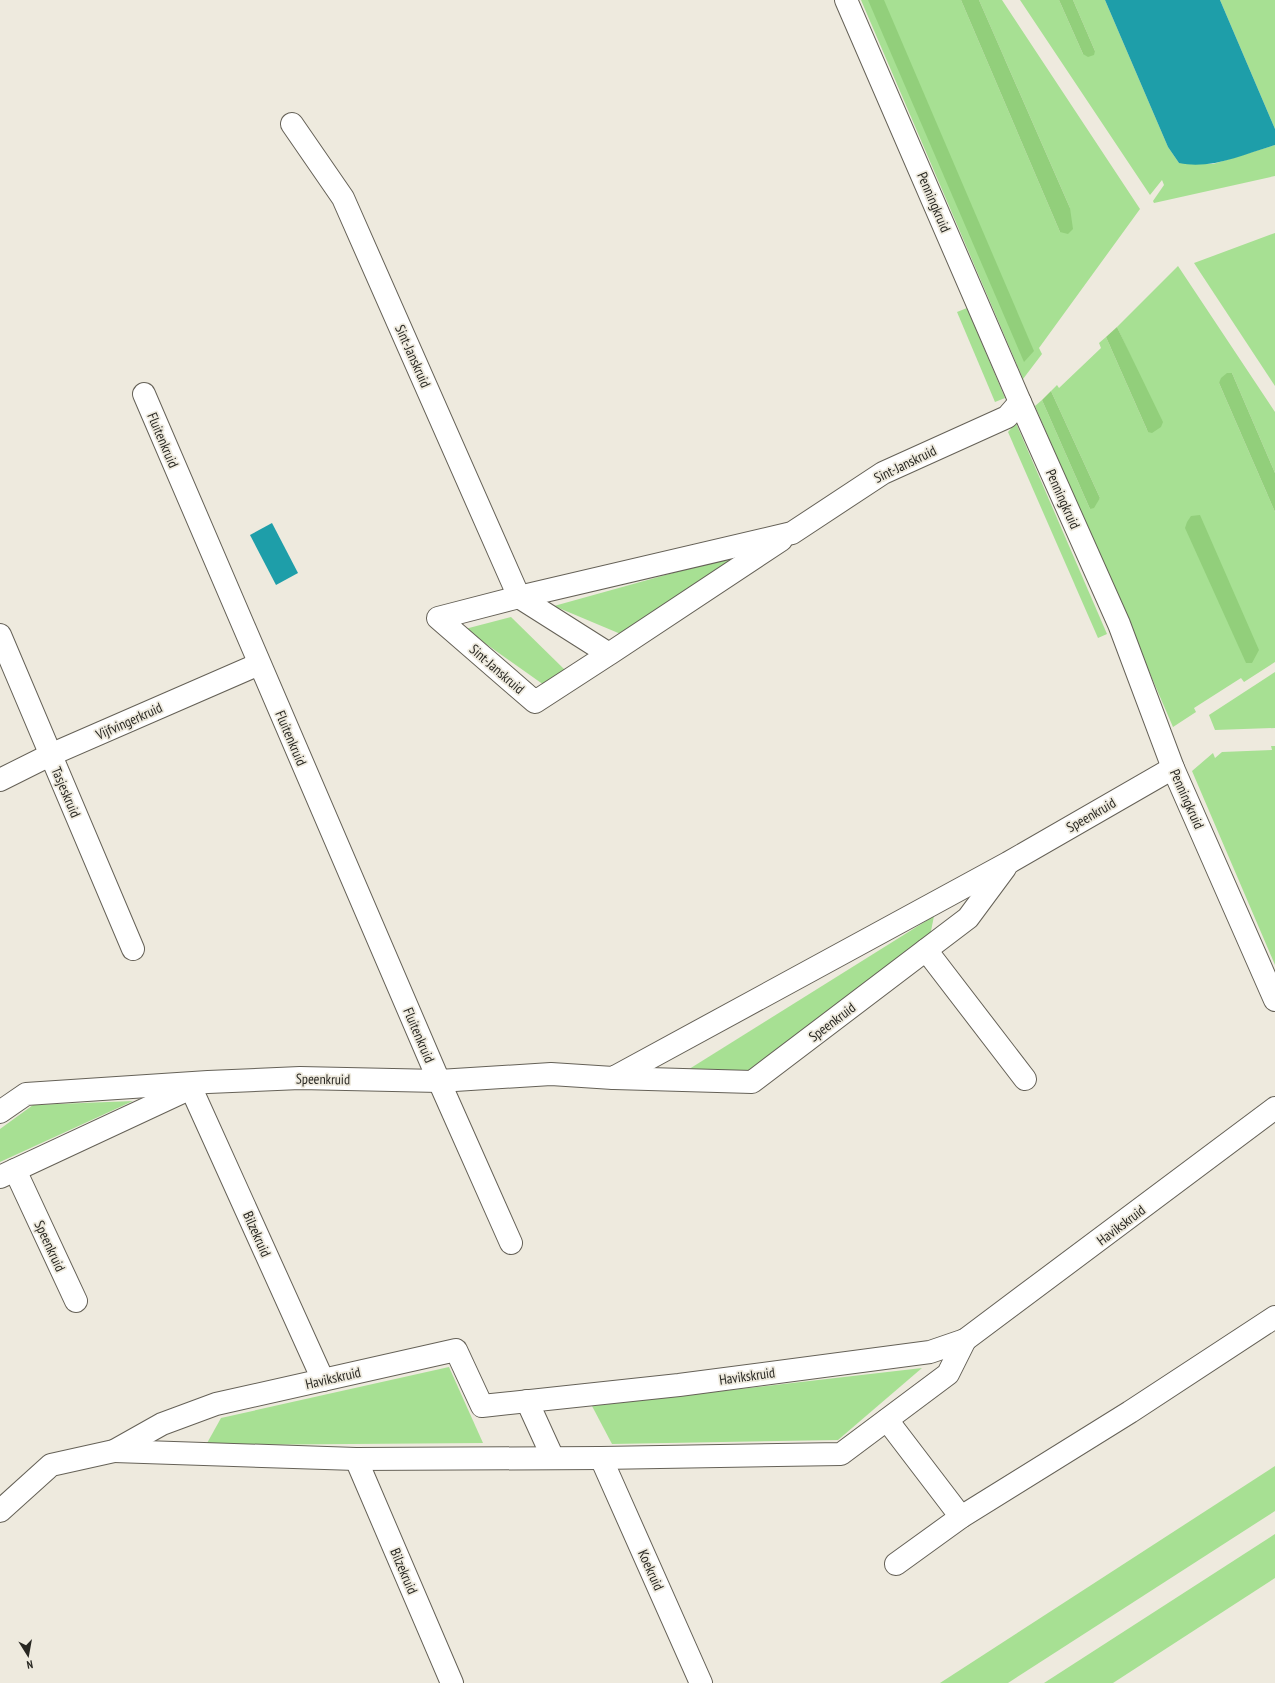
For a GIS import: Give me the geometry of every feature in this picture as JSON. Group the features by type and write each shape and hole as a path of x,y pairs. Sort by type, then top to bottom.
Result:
{"street":[{"name":"Penningkruid","path":"846,0 1020,402 1119,624 1173,768 1275,1000"},
{"name":"Sint-Janskruid","path":"292,124 343,198 519,597"},
{"name":"Fluitenkruid","path":"144,394 258,664 439,1080"},
{"name":"Sint-Janskruid","path":"792,533 519,597 438,618 535,702 609,654 883,473 1007,417 1020,402"},
{"path":"519,597 609,654"},
{"name":"Tasjeskruid","path":"0,635 133,949"},
{"name":"Vijfvingerkruid","path":"0,780 50,755 258,664"},
{"name":"Speenkruid","path":"612,1078 1008,863 1173,768"},
{"name":"Speenkruid","path":"0,1112 26,1094 300,1078 439,1080 551,1074 612,1078 752,1082 968,918 1008,863"},
{"path":"926,950 1025,1079"},
{"path":"439,1080 511,1242"},
{"name":"Speenkruid","path":"76,1301 7,1173 200,1085"},
{"name":"Bilzekruid","path":"200,1085 324,1380"},
{"name":"Havikskruid","path":"114,1452 162,1424 216,1404 456,1350 482,1406 679,1385 922,1353 965,1340 1275,1108"},
{"path":"896,1564 961,1517 1123,1416 1275,1317"},
{"name":"Havikskruid","path":"0,1511 51,1465 114,1452 356,1459 601,1458 841,1454 948,1374 965,1340"},
{"path":"527,1401 553,1458"},
{"path":"887,1420 961,1517"},
{"name":"Koekruid","path":"601,1458 700,1683"},
{"name":"Bilzekruid","path":"356,1459 452,1683"}],"green space":[{"path":"861,0 961,0 1060,232 1070,208 979,0 1002,0 1140,209 1039,348 1042,354 1023,379"},
{"path":"868,0 884,0 1034,351 1024,362"},
{"path":"961,0 979,0 1070,208 1073,229 1068,234 1060,232"},
{"path":"1020,0 1059,0 1083,54 1095,51 1073,0 1105,0 1168,147 1179,163 1213,164 1275,145 1275,176 1154,203 1153,201 1164,185 1162,180 1150,195"},
{"path":"1059,0 1073,0 1095,51 1094,55 1088,57 1083,54"},
{"path":"1220,0 1275,0 1275,129"},
{"path":"1275,233 1275,386 1194,263"},
{"path":"1178,266 1275,412 1275,473 1232,373 1219,383 1275,512 1275,662 1244,682 1241,678 1194,708 1196,712 1173,727 1035,406 1042,400 1090,509 1100,498 1051,391 1057,385 1059,388 1101,348 1099,343 1106,337 1148,432 1134,364 1117,327"},
{"path":"967,308 1005,398 995,402 957,312"},
{"path":"1117,327 1163,422 1161,427 1152,433 1148,432 1106,337"},
{"path":"1227,373 1232,373 1275,473 1275,512 1219,383 1221,378"},
{"path":"1051,391 1100,498 1094,508 1090,509 1042,400"},
{"path":"1016,423 1107,634 1098,638 1008,432"},
{"path":"1200,515 1259,650 1252,663 1246,663 1185,528 1191,516"},
{"path":"759,549 623,635 554,606"},
{"path":"511,617 565,670 544,685 465,629"},
{"path":"1275,672 1275,728 1215,730 1209,715"},
{"path":"1271,746 1275,746 1275,965 1192,771 1213,753 1215,758 1222,752 1272,750"},
{"path":"934,916 930,936 749,1073 678,1076"},
{"path":"133,1101 0,1162 0,1129 33,1105"},
{"path":"449,1367 483,1443 206,1445 221,1418"},
{"path":"922,1368 838,1440 612,1444 592,1406"},
{"path":"1275,1466 1275,1511 1008,1683 940,1683"},
{"path":"1275,1534 1275,1578 1113,1683 1044,1683"}],"water":[{"path":"1105,0 1220,0 1275,129 1275,145 1215,163 1191,165 1179,163 1168,147"},
{"path":"272,523 298,573 276,585 250,535"}]}
